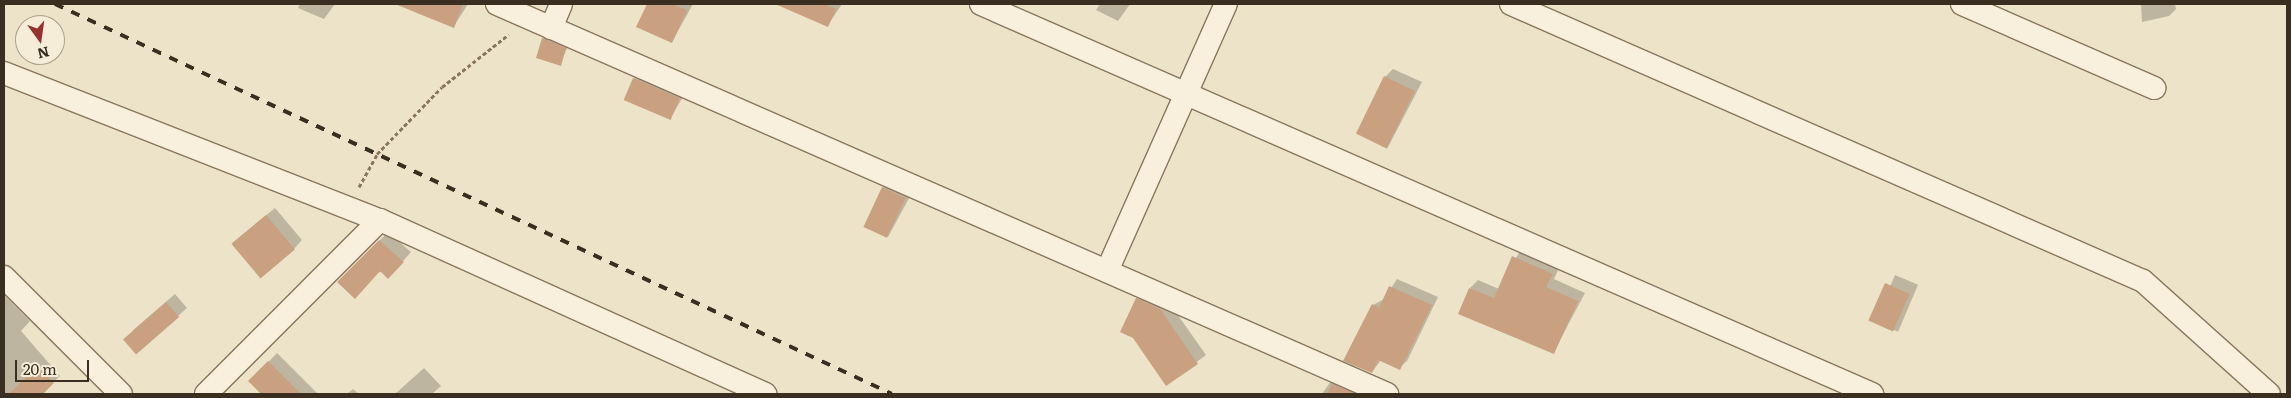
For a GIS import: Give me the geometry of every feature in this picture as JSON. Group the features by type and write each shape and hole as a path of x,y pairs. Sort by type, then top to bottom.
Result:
{"street":[{"path":"497,4 1387,394"},
{"path":"551,28 561,4"},
{"path":"982,4 1872,394"},
{"path":"1107,271 1226,4"},
{"path":"1511,4 2143,281 2269,394"},
{"path":"1962,4 2154,88"},
{"path":"4,73 380,220 766,394"},
{"path":"206,394 380,220"},
{"path":"4,277 121,394"}],"path":[{"path":"348,207 377,154 442,87 529,18"}],"building":[{"path":"395,4 463,4 454,28"},
{"path":"647,4 672,4 687,10 672,43 636,27"},
{"path":"775,4 824,4 836,9 828,27"},
{"path":"542,38 566,48 561,66 536,58"},
{"path":"1384,76 1415,91 1387,148 1356,134"},
{"path":"633,78 680,98 671,120 624,100"},
{"path":"882,187 906,198 887,238 863,227"},
{"path":"266,215 295,249 260,278 232,244"},
{"path":"379,240 404,262 388,279 380,271 355,299 337,282"},
{"path":"1512,256 1553,274 1546,287 1578,301 1554,354 1458,314 1469,288 1494,298"},
{"path":"1885,283 1910,294 1893,331 1868,320"},
{"path":"1389,286 1432,305 1400,370 1378,360 1372,373 1343,361 1372,304 1379,308"},
{"path":"1136,298 1160,309 1198,364 1166,386 1133,338 1120,332"},
{"path":"166,302 179,317 136,354 123,339"},
{"path":"268,361 301,394 261,394 248,381"},
{"path":"38,365 54,383 43,394 9,394"},
{"path":"1332,384 1355,394 1327,394"}],"railway":[{"path":"55,4 892,394"}]}
